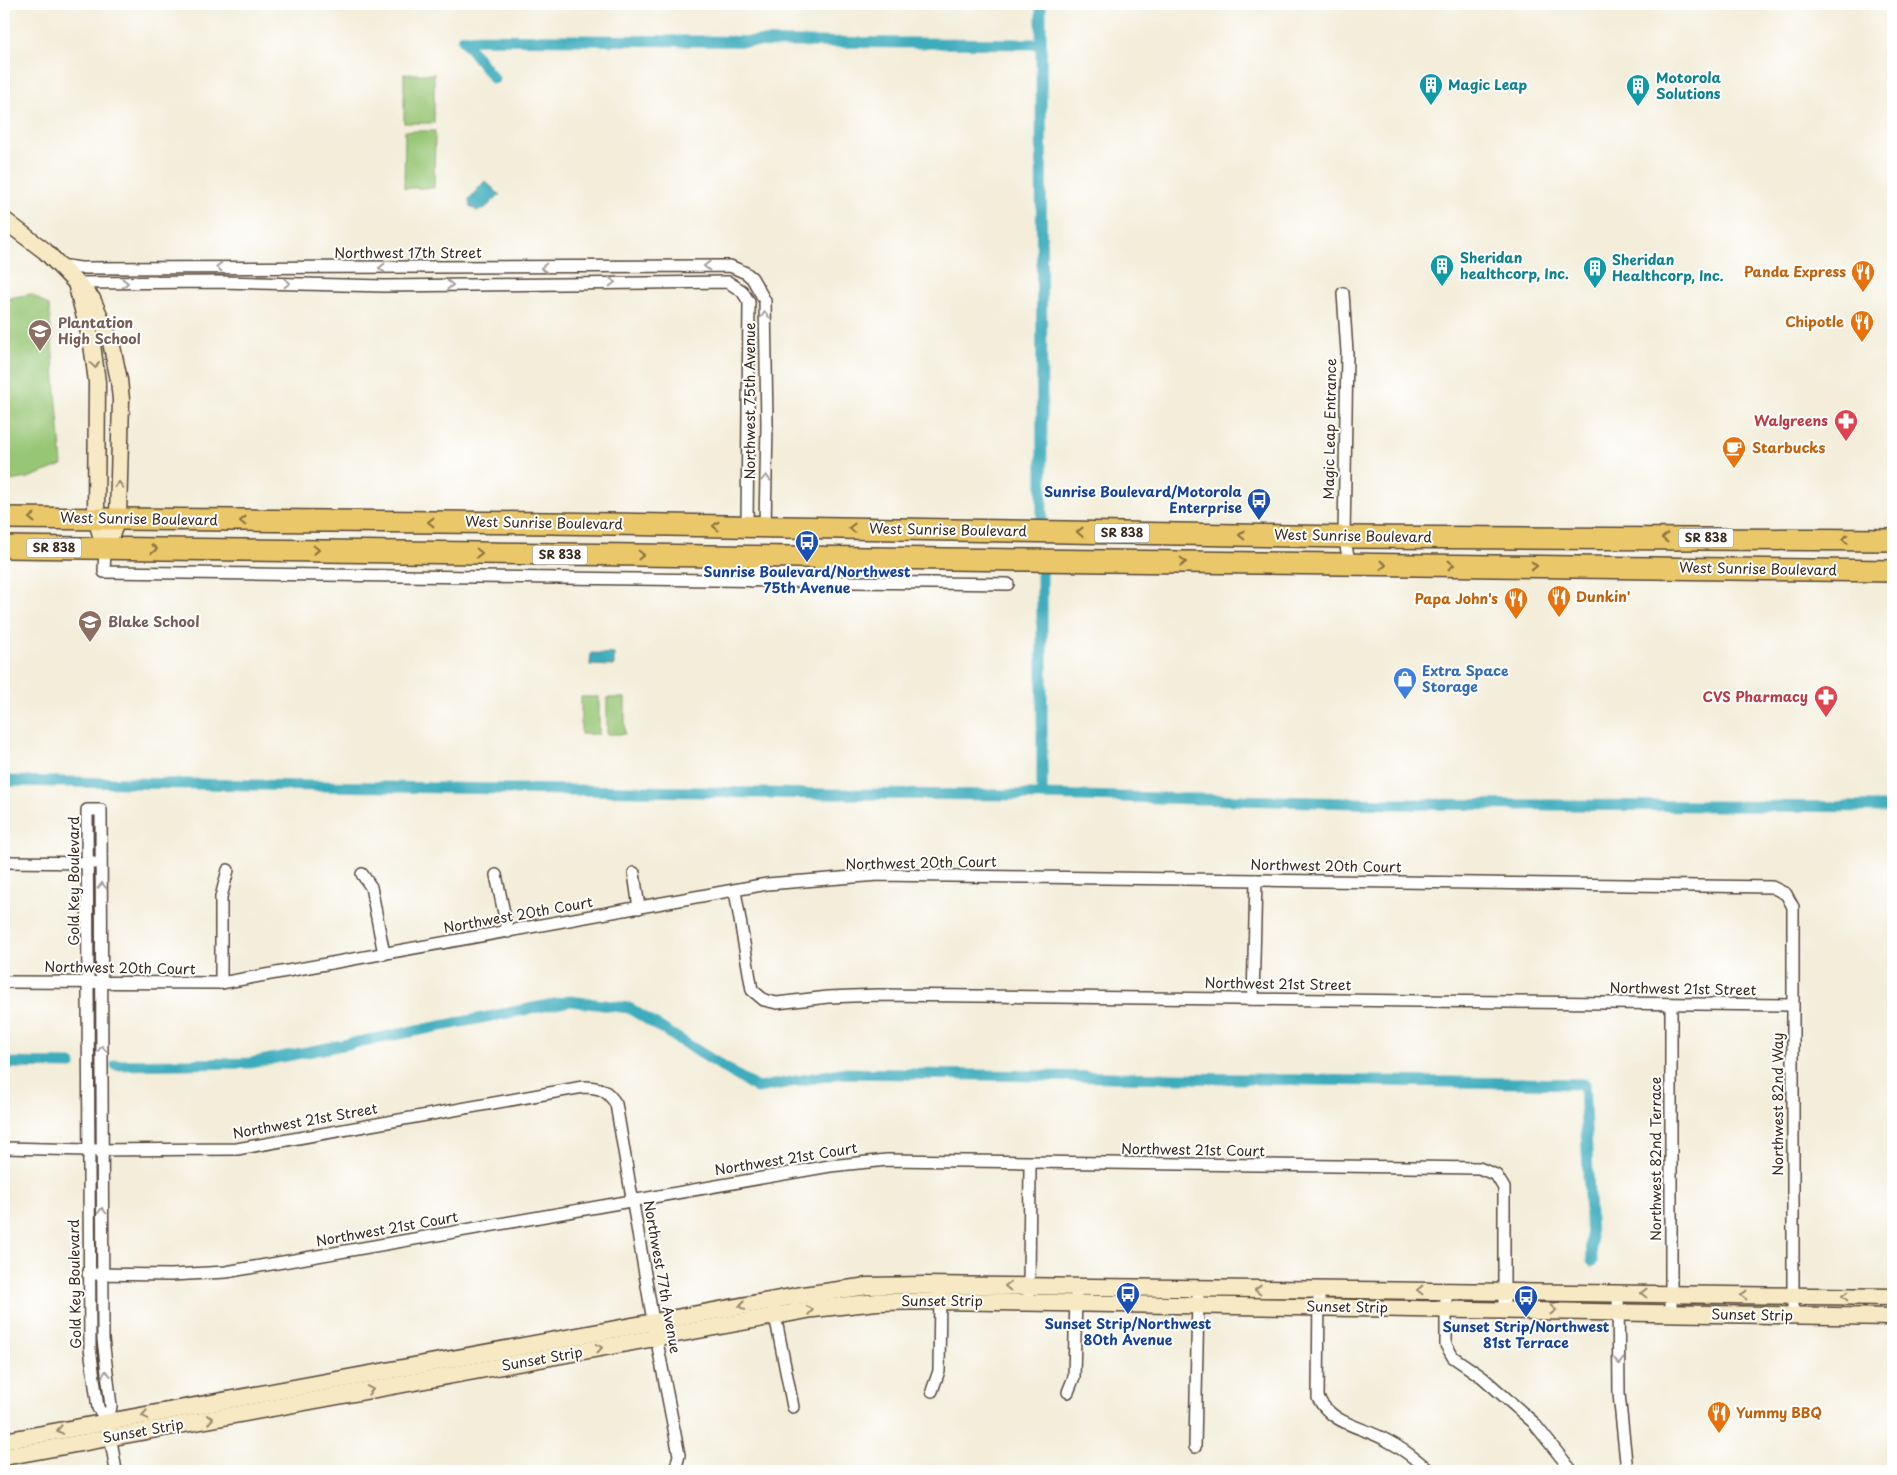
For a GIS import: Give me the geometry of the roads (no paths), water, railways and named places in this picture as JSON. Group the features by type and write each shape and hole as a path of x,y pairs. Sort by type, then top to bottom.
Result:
{"highway":[{"name":"West Sunrise Boulevard","path":"4,518 799,527 1344,537 1893,540"},
{"path":"761,556 799,527"},
{"name":"West Sunrise Boulevard","path":"4,547 1893,571"}],"street":[{"path":"4,220 46,251 92,299 111,342 119,380 118,518 105,549"},
{"name":"Northwest 17th Street","path":"60,265 80,268 730,266 746,273 752,278"},
{"name":"Northwest 75th Avenue","path":"752,278 765,301 767,425 756,527"},
{"name":"Northwest 75th Avenue","path":"76,284 220,282 395,286 728,282 742,291 748,302 756,527"},
{"path":"76,284 92,344 97,382 96,518 105,549 104,572 1008,584"},
{"name":"Magic Leap Entrance","path":"1343,294 1347,352 1344,537 1350,565"},
{"path":"752,581 761,556"},
{"name":"Gold Key Boulevard","path":"109,1430 98,1408 90,1348 88,1274 89,983 87,810 101,810 103,1339 111,1406 109,1430 116,1471"},
{"path":"4,862 102,864"},
{"path":"221,983 221,897 228,870"},
{"path":"634,873 640,908"},
{"path":"362,874 371,886 384,954"},
{"path":"496,875 508,932"},
{"name":"Northwest 20th Court","path":"4,982 102,984 221,983 767,884 878,875 1772,887 1786,894"},
{"path":"1253,998 1256,880"},
{"name":"Northwest 21st Street","path":"735,891 752,990 764,1000 777,1003 828,996 878,995 1792,1005"},
{"name":"Northwest 82nd Way","path":"1786,894 1793,907 1793,1316"},
{"name":"Northwest 82nd Terrace","path":"1671,1004 1671,1314"},
{"name":"Northwest 21st Street","path":"4,1148 88,1150 237,1149 583,1088 595,1087 607,1091"},
{"name":"Northwest 77th Avenue","path":"607,1091 616,1104 634,1201 653,1321 658,1337 679,1454 675,1471"},
{"name":"Northwest 21st Court","path":"88,1274 170,1275 226,1272 830,1166 887,1160 1479,1168 1496,1175 1504,1188 1504,1291"},
{"path":"1029,1294 1030,1163"},
{"path":"1446,1290 1446,1346 1453,1357 1482,1377 1533,1422 1572,1471"},
{"name":"Sunset Strip","path":"1319,1299 1446,1290 1893,1297"},
{"path":"1504,1291 1504,1309"},
{"path":"932,1392 939,1371 940,1293"},
{"name":"Sunset Strip","path":"4,1457 109,1430 653,1321 774,1308 855,1304 940,1293 1319,1299 1446,1308 1893,1317"},
{"path":"1618,1293 1619,1394 1627,1471"},
{"path":"1068,1392 1074,1377 1076,1295"},
{"path":"1195,1447 1198,1297"},
{"path":"1319,1299 1318,1398 1325,1411 1339,1420 1384,1439 1414,1458 1430,1471"},
{"path":"774,1308 793,1407"},
{"name":"Sunset Strip","path":"4,1441 109,1430 658,1337 774,1308"}],"water":[{"path":"485,181 500,195 487,207 477,211 470,206 469,199"},
{"path":"591,653 614,654 614,666 590,665"}],"waterway":[{"path":"1041,4 1042,521"},
{"path":"494,79 463,39 1041,44"},
{"path":"1042,572 1042,795"},
{"path":"4,781 827,794 1042,795 1391,804 1893,807"},
{"path":"116,1065 250,1063 570,1001 629,1008 757,1088 841,1073 1584,1084 1592,1261"},
{"path":"4,1063 71,1064"}],"place":[{"name":"Magic Leap","path":"1431,106"},
{"name":"Motorola Solutions","path":"1638,107"},
{"name":"Sheridan healthcorp, Inc.","path":"1442,287"},
{"name":"Sheridan Healthcorp, Inc.","path":"1595,289"},
{"name":"Panda Express","path":"1863,293"},
{"name":"Chipotle","path":"1862,343"},
{"name":"Plantation High School","path":"40,352"},
{"name":"Walgreens","path":"1846,442"},
{"name":"Starbucks","path":"1734,469"},
{"name":"Sunrise Boulevard/Motorola Enterprise","path":"1259,521"},
{"name":"Sunrise Boulevard/Northwest 75th Avenue","path":"807,563"},
{"name":"Dunkin'","path":"1559,618"},
{"name":"Papa John's","path":"1516,620"},
{"name":"Blake School","path":"90,643"},
{"name":"Extra Space Storage","path":"1405,700"},
{"name":"CVS Pharmacy","path":"1826,718"},
{"name":"Sunset Strip/Northwest 80th Avenue","path":"1128,1315"},
{"name":"Sunset Strip/Northwest 81st Terrace","path":"1526,1318"},
{"name":"Yummy BBQ","path":"1719,1434"}]}
